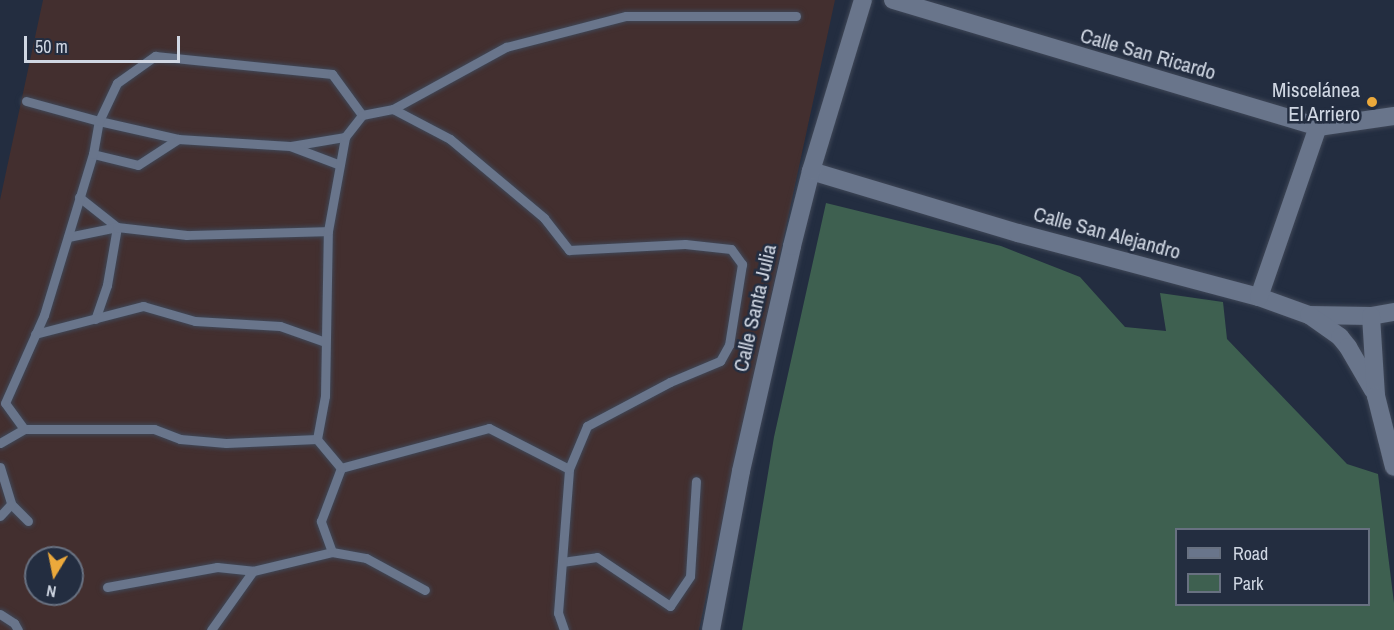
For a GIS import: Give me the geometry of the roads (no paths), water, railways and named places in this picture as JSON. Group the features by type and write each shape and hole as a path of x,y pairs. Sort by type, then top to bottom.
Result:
{"street":[{"name":"Calle Santa Julia","path":"711,630 741,471 811,171 863,0"},
{"name":"Calle San Ricardo","path":"893,0 1318,127 1394,116"},
{"path":"1259,297 1318,127"},
{"name":"Calle San Alejandro","path":"811,171 1029,236 1259,297 1309,315 1371,316 1394,312"},
{"path":"1309,315 1340,337 1376,396"},
{"path":"1371,316 1376,396 1393,467"}],"lane":[{"path":"317,439 325,396 324,342 328,231 345,137 362,115 393,109 506,46 626,16 796,16"},
{"path":"24,429 5,403 34,334 45,315 93,154 99,121 117,83 155,56 333,74 362,115"},
{"path":"26,101 178,139 290,146 345,137"},
{"path":"393,109 450,139 544,218 569,250 685,244 731,249 742,264 729,345 720,361 670,382 587,426 568,469 558,613 564,630"},
{"path":"93,154 138,165 178,139"},
{"path":"290,146 340,165"},
{"path":"79,197 117,227"},
{"path":"68,237 117,227 187,235 328,231"},
{"path":"95,318 106,285 117,227"},
{"path":"34,334 142,306 195,321 280,326 324,342"},
{"path":"341,468 489,428 568,469"},
{"path":"0,443 24,429 154,429 180,439 226,443 317,439"},
{"path":"317,439 341,468"},
{"path":"0,467 11,504 28,520"},
{"path":"332,552 321,521 341,468"},
{"path":"562,562 597,557 670,606 690,576 696,481"},
{"path":"0,516 11,504"},
{"path":"107,587 217,567 253,571 332,552 366,558 425,590"},
{"path":"211,630 253,571"},
{"path":"0,614 14,622 18,630"}],"place":[{"name":"Miscelánea El Arriero","path":"1372,102"}]}
